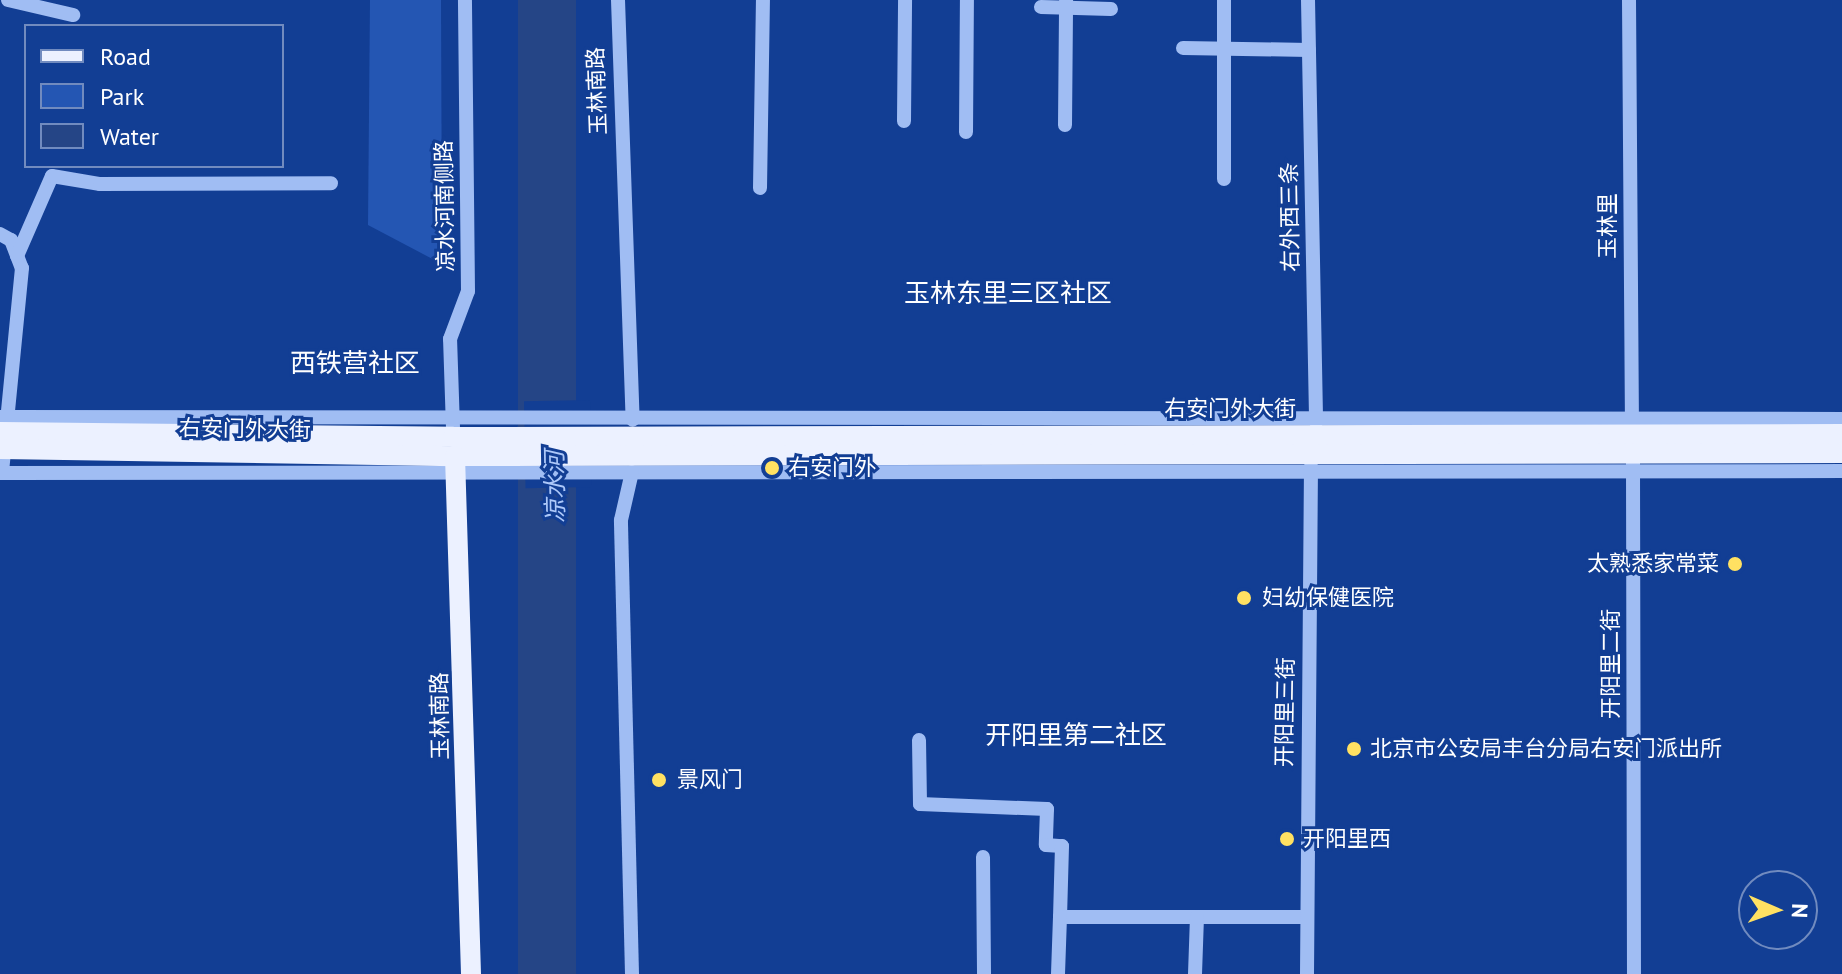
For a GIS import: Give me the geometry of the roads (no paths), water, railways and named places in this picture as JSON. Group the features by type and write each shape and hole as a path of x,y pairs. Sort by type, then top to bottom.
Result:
{"main road":[{"name":"右安门外大街","path":"3,433 621,450 1315,433 1842,453"},
{"name":"右安门外大街","path":"1633,443 1842,434"},
{"name":"玉林南路","path":"455,447 471,974"}],"street":[{"path":"8,0 73,15"},
{"name":"凉水河南侧路","path":"455,447 450,339 468,291 465,0"},
{"name":"玉林南路","path":"618,0 633,420"},
{"path":"760,188 763,0"},
{"path":"904,121 905,0"},
{"path":"966,132 967,0"},
{"path":"1224,0 1224,179"},
{"name":"右外西三条","path":"1308,0 1315,433"},
{"name":"玉林里","path":"1629,0 1633,443"},
{"path":"1065,125 1066,4"},
{"path":"1041,7 1066,4 1111,9"},
{"path":"1183,48 1309,50"},
{"path":"17,256 52,176 100,184 331,183"},
{"path":"0,234 11,240 22,268 1,473 489,445 1310,473 1633,443 1842,419"},
{"path":"632,974 621,450 633,420 1315,433"},
{"path":"3,433 455,447"},
{"name":"开阳里三街","path":"1307,974 1310,473 1315,433"},
{"path":"1633,443 1842,471"},
{"name":"开阳里二街","path":"1633,443 1634,974"},
{"path":"919,740 920,804 1047,809 1046,845 1062,846 1058,974"},
{"path":"983,857 984,974"},
{"path":"1060,917 1307,917"},
{"path":"1195,974 1197,917"}],"water":[{"name":"凉水河","path":"518,0 576,0 576,974 518,974"}],"place":[{"name":"右安门外","path":"772,468"},
{"name":"太熟悉家常菜","path":"1735,564"},
{"name":"妇幼保健医院","path":"1244,598"},
{"name":"北京市公安局丰台分局右安门派出所","path":"1354,749"},
{"name":"景风门","path":"659,780"},
{"name":"开阳里西","path":"1287,839"}],"district":[{"name":"玉林东里三区社区","path":"1008,293"},
{"name":"西铁营社区","path":"355,363"},
{"name":"开阳里第二社区","path":"1076,735"}]}
